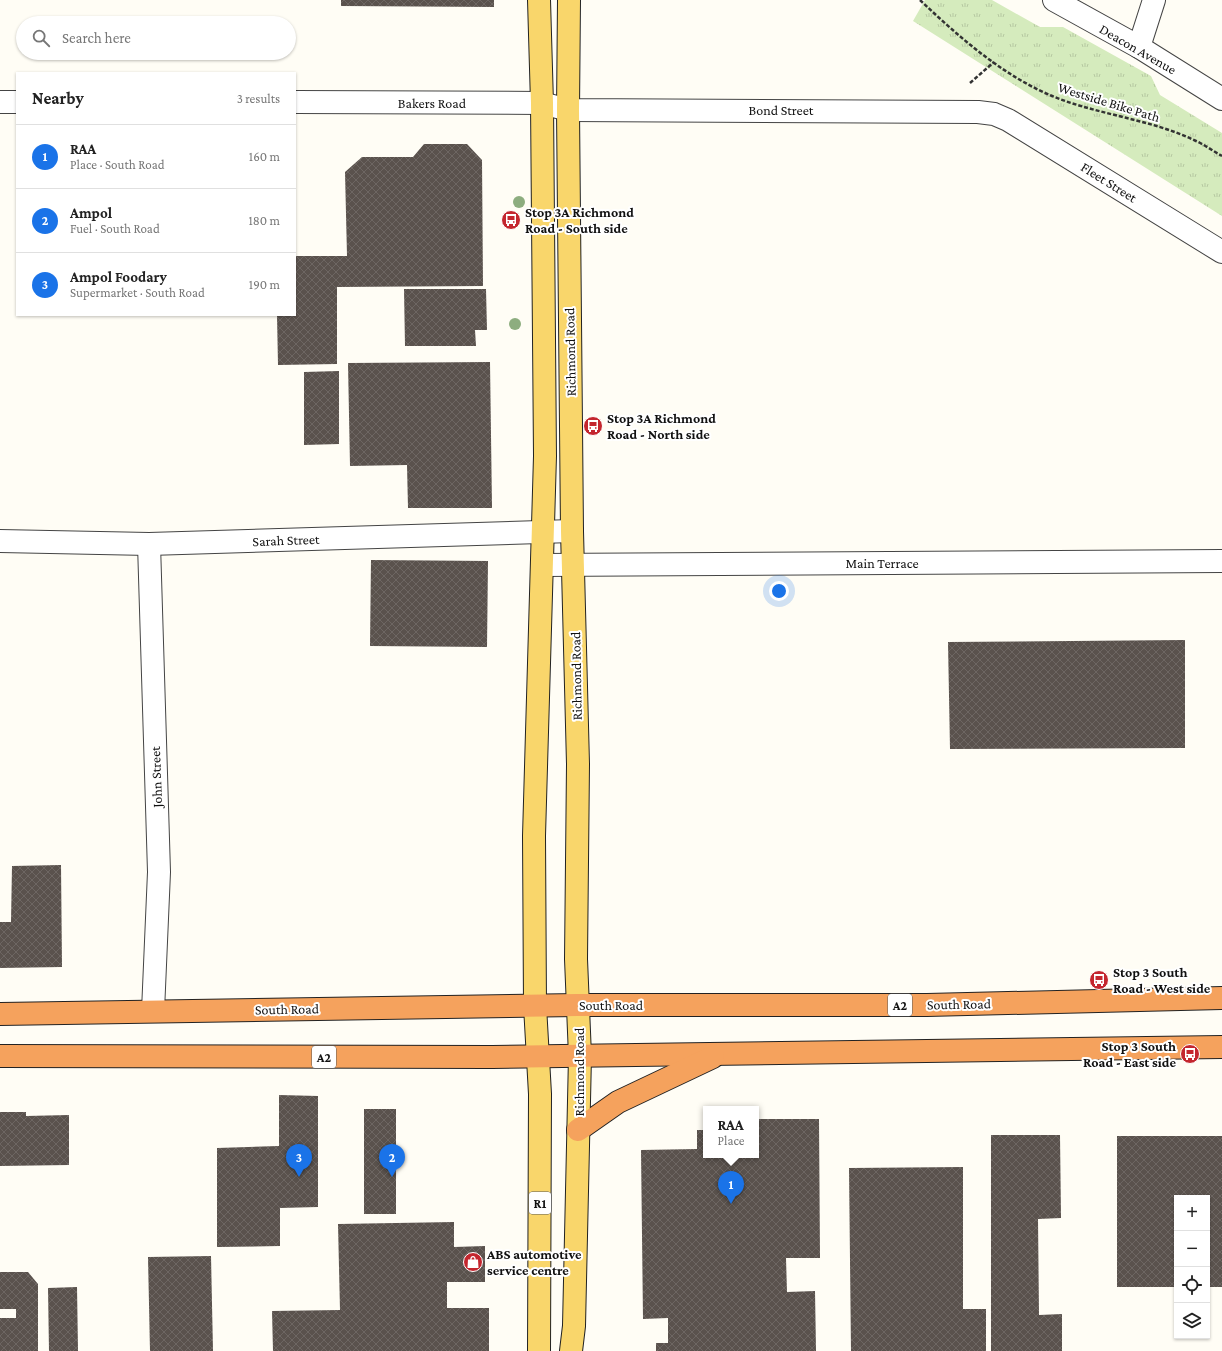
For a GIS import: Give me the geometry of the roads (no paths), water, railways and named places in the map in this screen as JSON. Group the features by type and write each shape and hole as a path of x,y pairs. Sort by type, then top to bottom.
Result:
{"highway":[{"name":"South Road","path":"0,1014 535,1006 578,1004 927,1005 1222,998"},
{"name":"A2","path":"0,1056 492,1057 538,1055 580,1056 1222,1047"},
{"path":"578,1130 618,1102 720,1054"}],"main road":[{"name":"Richmond Road","path":"539,0 542,103 545,448 544,532 534,836 535,1006 540,1094 539,1351"},
{"name":"Richmond Road","path":"569,0 568,110 572,531 578,764 576,959 580,1056 574,1326 571,1351"}],"street":[{"name":"Deacon Avenue","path":"1054,0 1139,48 1222,99"},
{"path":"1139,48 1154,0"},
{"path":"0,102 16,102"},
{"name":"Bakers Road","path":"296,102 542,103 568,110"},
{"name":"Bond Street","path":"568,110 961,111 994,114"},
{"name":"Fleet Street","path":"994,114 1008,120 1222,252"},
{"name":"Sarah Street","path":"0,541 149,544 572,531"},
{"name":"John Street","path":"149,544 159,872 153,1011"},
{"name":"Main Terrace","path":"542,565 1222,561"}],"place":[{"name":"Stop 3A Richmond Road - South side","path":"511,220"},
{"name":"Stop 3A Richmond Road - North side","path":"593,426"},
{"name":"Stop 3 South Road - West side","path":"1099,980"},
{"name":"Stop 3 South Road - East side","path":"1190,1054"},
{"name":"Ampol Foodary","path":"299,1177"},
{"name":"Ampol","path":"392,1177"},
{"name":"RAA","path":"731,1204"},
{"name":"ABS automotive service centre","path":"473,1262"}]}
